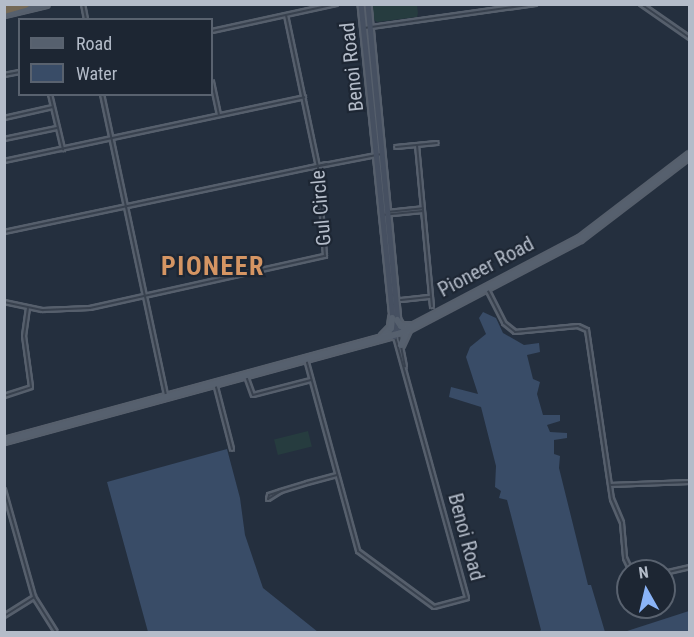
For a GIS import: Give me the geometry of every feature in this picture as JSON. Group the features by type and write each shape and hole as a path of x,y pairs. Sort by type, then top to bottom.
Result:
{"highway":[{"path":"4,9 26,4"}],"main road":[{"path":"4,14 46,4"},
{"name":"Benoi Road","path":"361,4 397,333"},
{"name":"Benoi Road","path":"368,4 379,154"},
{"name":"Pioneer Road","path":"5,441 383,338 409,328 580,239 690,154"},
{"name":"Pioneer Road","path":"479,293 574,239 690,154"},
{"path":"394,319 401,326 409,328 399,346 392,340 383,338 391,328 394,319"}],"street":[{"path":"213,31 336,4"},
{"path":"364,28 535,4"},
{"path":"641,4 690,38"},
{"name":"Gul Circle","path":"4,302 27,308 81,309 322,258 327,251 318,166 286,15"},
{"path":"213,87 219,114"},
{"path":"50,96 63,149"},
{"path":"102,96 167,398"},
{"path":"5,160 304,97"},
{"path":"4,118 53,107"},
{"path":"4,140 58,128"},
{"path":"396,147 437,144"},
{"path":"417,145 432,306"},
{"path":"4,232 379,154"},
{"path":"385,213 423,210"},
{"path":"479,293 515,333 578,326 587,330 610,485 628,559"},
{"path":"401,300 431,297"},
{"path":"4,396 31,387 24,336 27,308"},
{"name":"Benoi Road","path":"306,359 359,552 431,607 467,598 406,375 397,333"},
{"path":"246,376 253,395 311,380"},
{"path":"215,384 232,449"},
{"path":"281,491 337,475"},
{"path":"610,485 690,482"},
{"path":"4,490 6,504 34,597 56,633"},
{"path":"4,616 34,597"}],"green space":[{"path":"372,5 417,5 418,13 417,17 377,22 373,19"},
{"path":"308,431 312,447 278,455 274,439"}],"water":[{"path":"483,312 496,318 503,333 524,345 539,343 540,352 527,355 533,379 540,382 537,394 543,415 560,415 560,421 547,425 550,432 567,433 567,438 554,440 554,454 560,456 559,468 588,585 591,585 605,632 539,632 541,630 507,500 499,498 501,491 495,487 496,466 481,407 449,397 451,387 478,394 466,357 470,347 486,334 479,318"},
{"path":"227,449 240,498 245,535 263,588 318,632 148,632 107,482"},
{"path":"689,611 689,632 624,632 664,619 676,619 676,615"}],"district":[{"name":"PIONEER","path":"213,267"}]}
